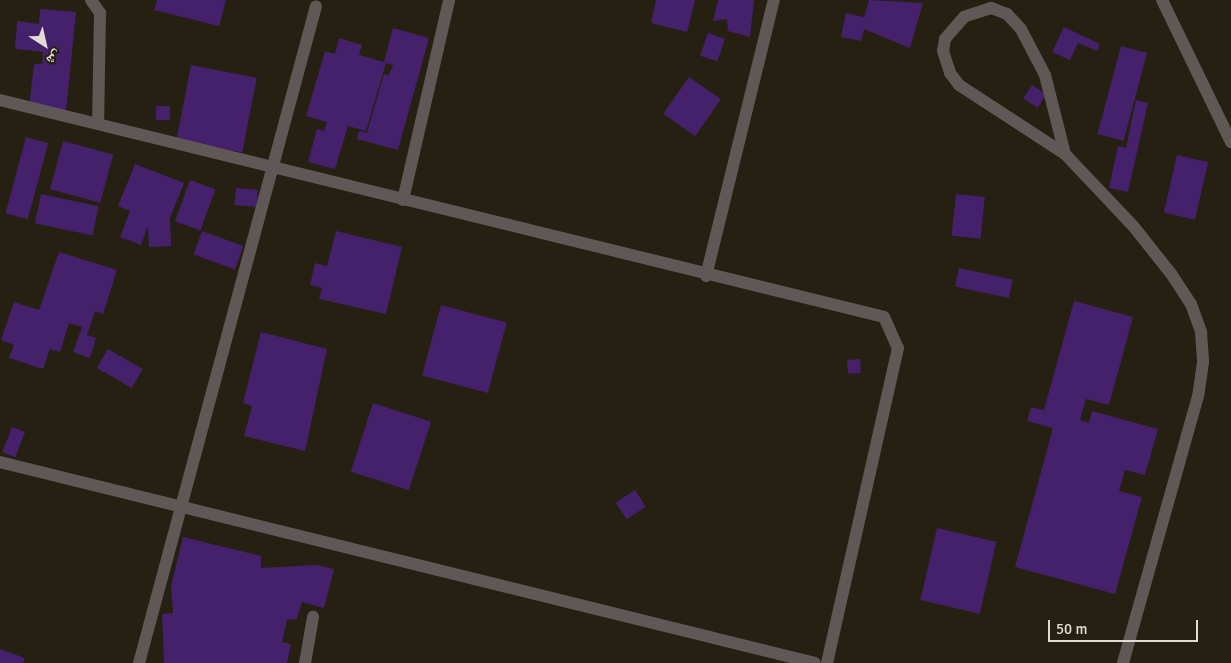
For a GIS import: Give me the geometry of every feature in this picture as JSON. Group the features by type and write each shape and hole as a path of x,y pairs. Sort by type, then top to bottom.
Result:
{"street":[{"path":"91,0 100,13 98,123"},
{"path":"403,200 449,0"},
{"path":"706,276 774,0"},
{"path":"1162,0 1231,142"},
{"path":"139,663 274,170 316,6"},
{"path":"1065,154 1045,75 1021,29 1007,14 991,8 964,17 945,39 943,51 950,73 958,85 1065,154 1134,227 1172,275 1191,304 1201,332 1203,362 1198,396 1123,663"},
{"path":"0,100 98,123 274,170 403,200 706,276 870,312 884,317 898,348 827,663"},
{"path":"0,462 180,509 815,663"},
{"path":"305,663 313,617"}],"building":[{"path":"157,0 226,0 219,26 154,10"},
{"path":"656,0 695,0 687,32 651,23"},
{"path":"718,0 754,0 750,37 728,31 727,19 713,21"},
{"path":"869,0 923,3 910,48 864,29 861,41 841,37 846,13 864,17"},
{"path":"40,9 76,12 66,111 29,107 34,64 42,64 43,52 15,49 17,21 39,24"},
{"path":"1064,27 1100,44 1097,51 1078,43 1070,60 1052,52"},
{"path":"393,28 429,38 398,150 357,139 359,131 367,133 384,74 389,75 393,65 386,63 366,131 348,126 335,169 308,162 317,129 324,131 327,122 306,116 325,51 335,54 339,38 362,45 359,55 384,62"},
{"path":"708,33 725,39 717,62 700,56"},
{"path":"1121,46 1147,53 1124,141 1097,134"},
{"path":"191,65 257,78 242,152 176,140"},
{"path":"689,77 721,99 695,136 663,114"},
{"path":"1032,85 1046,94 1038,108 1023,98"},
{"path":"1136,100 1148,103 1128,192 1109,188 1118,146 1126,148"},
{"path":"156,106 170,106 170,120 156,120"},
{"path":"26,137 48,143 28,219 6,213"},
{"path":"63,141 113,154 100,203 50,189"},
{"path":"1177,155 1208,162 1195,220 1164,212"},
{"path":"135,164 184,183 170,218 171,246 149,247 148,226 141,245 120,237 130,211 118,206"},
{"path":"190,180 215,189 200,231 175,221"},
{"path":"236,188 258,190 256,207 235,205"},
{"path":"41,194 99,206 92,236 35,223"},
{"path":"956,194 985,197 980,239 952,236"},
{"path":"202,231 243,246 235,270 193,254"},
{"path":"336,231 402,247 386,314 319,299 322,288 310,285 315,263 327,266"},
{"path":"59,252 117,270 103,314 95,311 87,335 96,338 90,358 73,352 82,327 69,323 60,352 50,349 43,369 9,358 14,345 1,340 14,302 39,310"},
{"path":"959,268 1013,279 1009,298 955,287"},
{"path":"1074,301 1133,317 1109,405 1086,399 1080,420 1089,423 1092,411 1158,429 1145,475 1125,470 1119,491 1142,497 1115,594 1015,567 1053,428 1027,421 1031,407 1044,410"},
{"path":"441,305 507,323 488,393 422,376"},
{"path":"261,332 327,349 305,451 244,436 252,406 243,403"},
{"path":"108,349 143,369 132,388 97,368"},
{"path":"860,359 861,373 848,374 847,360"},
{"path":"373,403 431,422 409,490 351,471"},
{"path":"12,427 25,432 15,457 2,452"},
{"path":"635,490 646,507 627,519 616,503"},
{"path":"937,528 996,542 980,614 920,600"},
{"path":"183,537 261,556 261,568 317,565 334,569 324,608 302,602 297,619 287,620 282,642 291,644 287,663 164,663 162,614 173,613 171,586"},
{"path":"0,649 25,658 23,663 0,663"}]}
